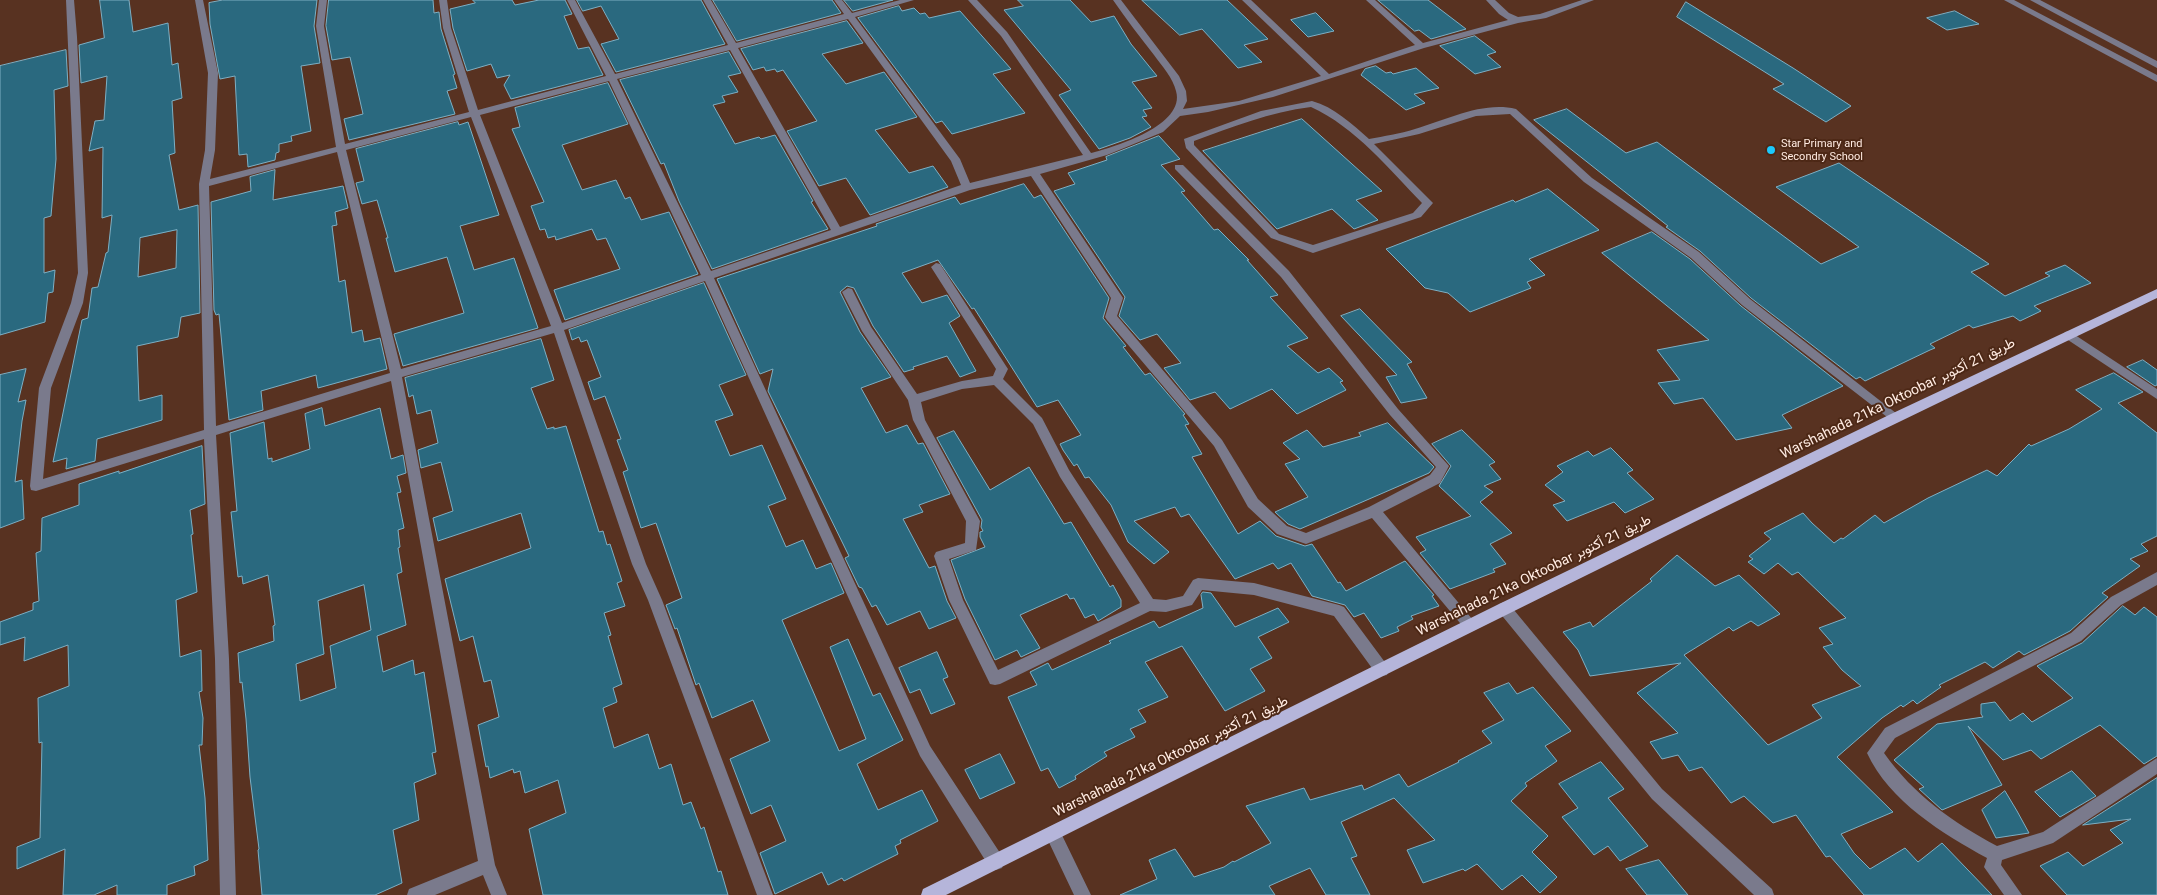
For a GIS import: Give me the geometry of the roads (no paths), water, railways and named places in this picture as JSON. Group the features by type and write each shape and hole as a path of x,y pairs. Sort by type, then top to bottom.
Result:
{"main road":[{"name":"Warshahada 21ka Oktoobar طريق 21 أكتوبر","path":"929,895 1504,608 1895,417 2157,293"}],"street":[{"path":"70,0 83,273 77,303 45,388 36,486 396,375 558,328 967,187 1034,172 1088,156 1160,130 1177,113 1182,96 1174,76 1117,0"},
{"path":"199,0 212,73 210,150 204,184 210,433 222,659 228,895"},
{"path":"323,0 320,26 342,148 396,375 488,864 499,895"},
{"path":"443,0 447,28 474,112 558,328 639,564 655,600 765,895"},
{"path":"571,0 612,78 708,277 784,440 924,751 996,862"},
{"path":"707,0 837,231"},
{"path":"838,0 956,161 967,187"},
{"path":"204,184 474,112 734,47 910,0"},
{"path":"972,0 1004,34 1088,156"},
{"path":"1246,0 1326,76"},
{"path":"1370,0 1421,46"},
{"path":"1490,0 1503,14 1518,20"},
{"path":"1177,113 1251,100 1421,46 1518,20 1530,19 1590,0"},
{"path":"2008,0 2157,79"},
{"path":"2034,0 2157,65"},
{"path":"1312,104 1324,107 1366,142 1428,203 1418,215 1313,249 1275,236 1189,146 1189,139 1262,114 1312,104"},
{"path":"1366,142 1416,132 1465,115 1499,109 1513,111 1588,180 1674,239 1746,302 1895,417"},
{"path":"1034,172 1117,298 1111,317 1218,443 1253,503 1282,530 1306,540 1374,511 1435,479 1442,466 1394,412 1285,274 1179,167"},
{"path":"936,266 1002,369 997,380"},
{"path":"848,292 866,328 914,399 919,420 973,521 971,546 942,556 956,600 995,679 1149,605 1166,606 1186,600 1198,584 1254,589 1339,611 1382,670"},
{"path":"2069,335 2157,395"},
{"path":"914,399 962,385 997,380"},
{"path":"997,380 1038,421 1064,473 1149,605"},
{"path":"1374,511 1470,625"},
{"path":"2157,578 2116,601 2076,637 1890,733 1875,752 1889,774 1919,806 1962,836 1996,854 2047,838 2157,765"},
{"path":"1504,608 1656,794 1766,895"},
{"path":"1053,834 1084,895"},
{"path":"1996,854 1992,867 2014,895"},
{"path":"416,895 488,864"}],"place":[{"name":"Star Primary and Secondry School","path":"1771,150"}]}
